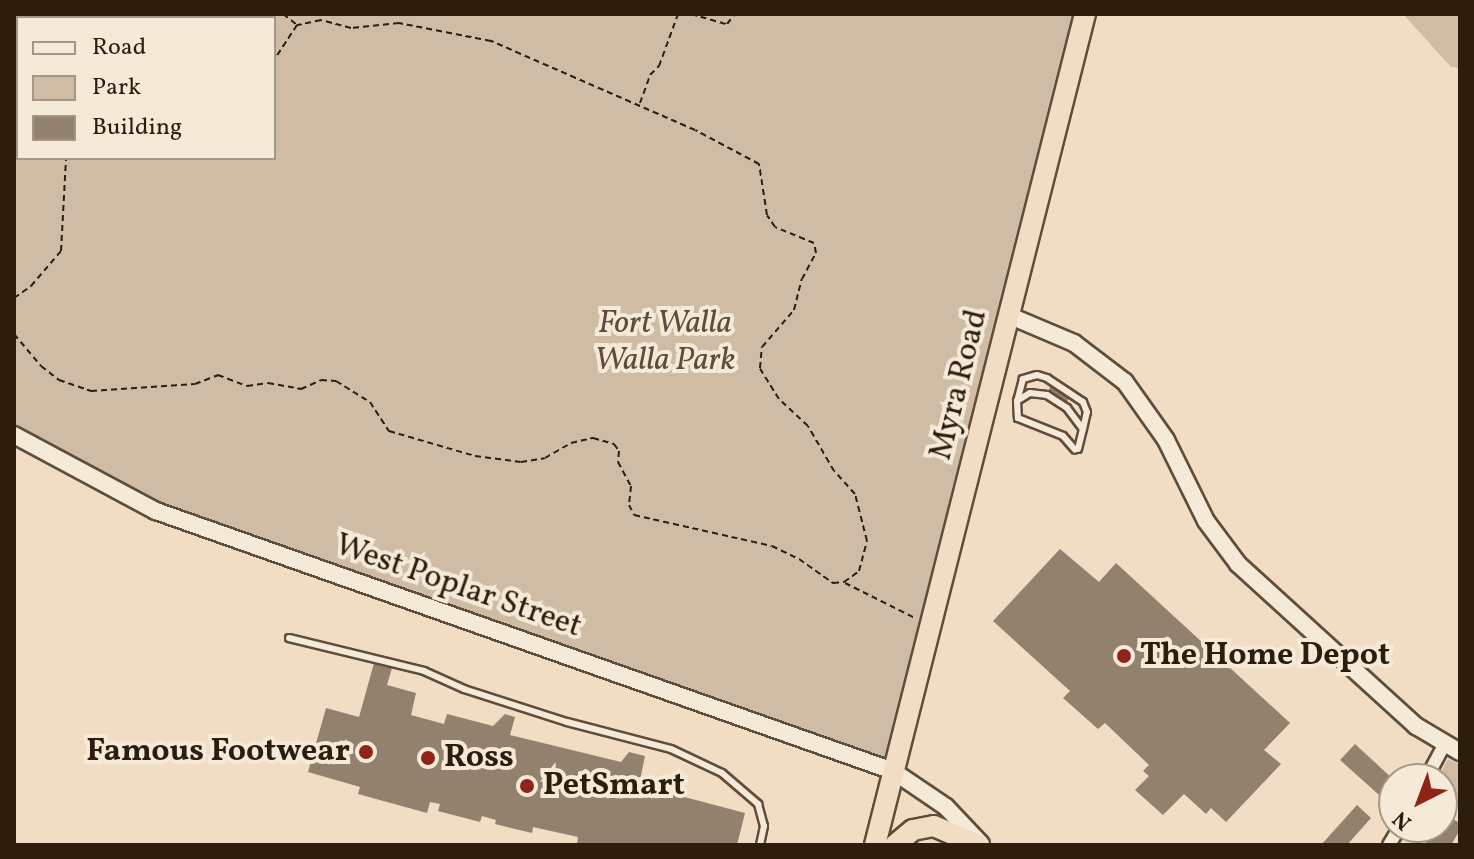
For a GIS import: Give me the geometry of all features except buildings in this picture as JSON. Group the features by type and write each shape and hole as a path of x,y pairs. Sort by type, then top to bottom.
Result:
{"highway":[{"name":"Myra Road","path":"875,845 1008,315 1037,214 1085,14"},
{"path":"895,845 913,830 934,826 980,845"}],"main road":[{"path":"1008,315 1074,343 1125,382 1166,440 1206,521 1238,564 1369,686 1444,745 1460,752"},
{"name":"West Poplar Street","path":"14,435 156,511 893,771 946,807 980,845"}],"street":[{"path":"1434,763 1444,745"}],"lane":[{"path":"1037,375 1047,378 1083,402 1087,412 1083,429 1077,450 1063,436 1018,418 1017,401 1023,379 1037,375"},
{"path":"1017,401 1030,393 1047,395 1067,408 1083,429"},
{"path":"289,638 424,671 464,689 567,722 671,749 722,773 751,796 758,804 764,826 760,845"}],"path":[{"path":"283,14 297,25"},
{"path":"640,104 678,14"},
{"path":"691,14 707,21 727,24 735,14"},
{"path":"14,334 41,366 59,380 91,391 195,384 218,375 247,386 268,383 301,389 321,380 336,381 370,402 389,431 475,456 521,462 545,458 571,443 593,438 614,444 619,451 618,462 631,486 629,505 634,515 753,539 799,559 833,583 844,582 859,571 867,541 858,502 827,460 808,426 779,399 760,368 762,347 794,310 802,279 816,253 814,243 775,227 767,215 759,164 640,104 491,41 399,23 351,28 321,20 297,25 276,57"},
{"path":"14,298 31,286 61,251 66,160"},
{"path":"844,582 915,618"}],"green space":[{"name":"Fort Walla Walla Park","path":"14,14 1085,14 893,771 156,511 14,435"},
{"path":"1403,14 1460,14 1460,68 1451,67"},
{"path":"1458,764 1460,765 1458,805"}],"place":[{"name":"The Home Depot","path":"1124,656"},
{"name":"Famous Footwear","path":"366,752"},
{"name":"Ross","path":"428,758"},
{"name":"PetSmart","path":"527,786"}]}
